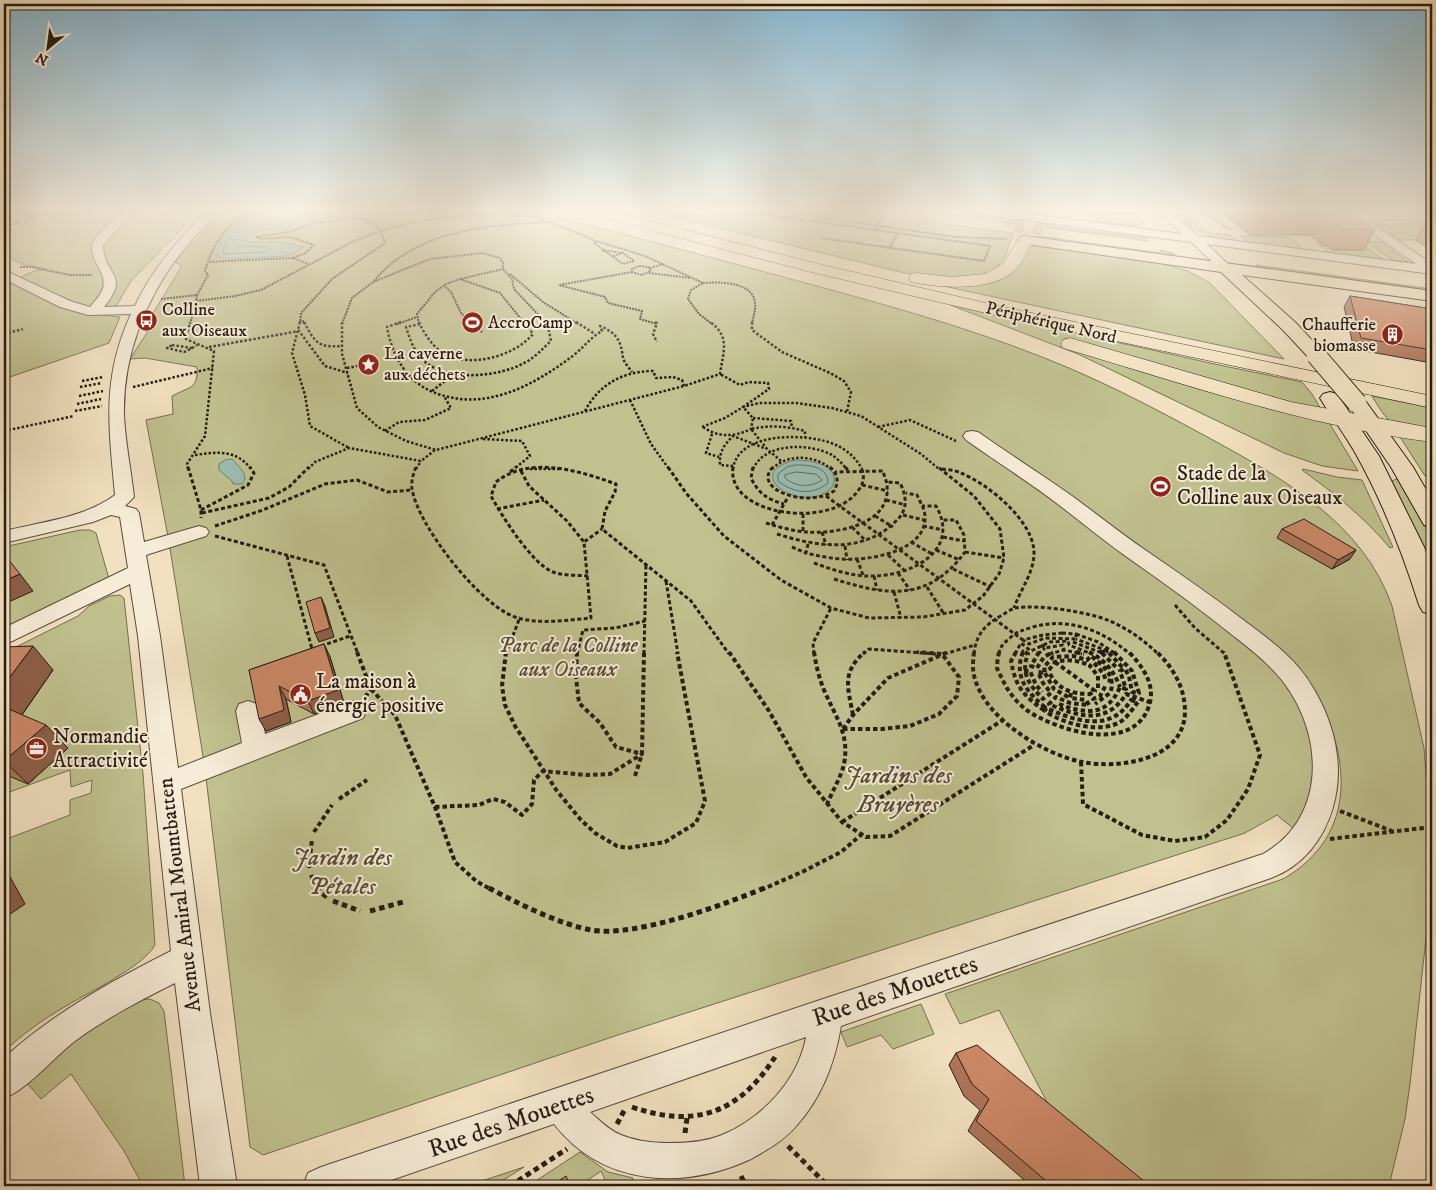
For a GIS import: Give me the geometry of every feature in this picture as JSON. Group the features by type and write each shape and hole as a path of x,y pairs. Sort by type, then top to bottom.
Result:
{"highway":[{"name":"Périphérique Nord","path":"819,265 1143,343 1432,402"},
{"name":"Périphérique Nord","path":"821,265 1088,322 1432,392"},
{"path":"830,267 864,267 929,280 954,281 978,280 996,275 1010,265"},
{"path":"830,267 1288,408 1336,407 1374,425 1432,435"}],"main road":[{"path":"1187,265 1222,273 1286,276 1432,296"},
{"path":"1203,265 1222,273 1250,291 1289,326 1316,355 1374,425 1402,467 1432,520"},
{"path":"1222,273 1311,371 1367,455 1398,515 1432,605"},
{"path":"1250,291 1258,281 1286,276"}],"street":[{"path":"93,312 110,288 110,278 103,265"},
{"path":"4,537 86,518 109,509 125,497 119,456 116,413 117,388 126,344 146,305 157,278 166,265"},
{"path":"1213,265 1222,273"},
{"path":"1386,265 1432,270"},
{"path":"4,274 65,304 93,312 146,305"},
{"name":"Rue des Mouettes","path":"321,1186 1271,865 1285,858 1302,842 1321,803 1325,788 1325,757 1323,742 1310,705 1297,683 1269,653 1210,606 1129,549 1077,509 965,439"},
{"name":"Avenue Amiral Mountbatten","path":"109,509 128,513 137,562 149,636 187,960 219,1186"},
{"path":"4,637 137,562 201,518"},
{"path":"248,711 256,750"},
{"path":"167,784 354,711"},
{"path":"4,1081 55,1036 86,1014 136,985 187,960"},
{"path":"562,1104 568,1114 597,1141 625,1156 645,1162 682,1166 707,1163 730,1155 752,1144 772,1130 788,1113 812,1075 820,1054 826,1014"}],"path":[{"path":"17,267 29,266 46,272 85,276 94,274 103,265"},
{"path":"201,518 187,464 205,436 214,351 209,347 186,339 197,295 208,275 205,271 206,265"},
{"path":"196,301 235,296 261,290 309,265"},
{"path":"353,265 332,279 301,313 299,331 292,353 305,395 310,426 350,448 421,461"},
{"path":"389,265 373,282 352,298 347,306 341,325 342,354 347,368 349,383 357,408 378,428 436,450"},
{"path":"373,282 418,265"},
{"path":"632,265 636,267 650,268 661,265"},
{"path":"664,265 703,282 718,282 737,286 750,293 755,300 755,310 751,320 752,330 760,338 780,351 840,379 848,385 851,394 847,412"},
{"path":"632,272 632,269 636,267"},
{"path":"503,268 447,282 426,298 417,317 387,327 388,339 397,360 416,384 432,392 457,400 473,401 506,393 548,374 590,343 595,334 602,331 600,326 616,335 624,353 623,358 632,372"},
{"path":"503,268 543,302 595,334"},
{"path":"420,324 406,327 411,344 424,362 454,374 480,375 507,370 532,358 551,341 547,322 514,289 512,279 503,268"},
{"path":"648,273 651,271 650,268"},
{"path":"657,342 653,334 657,322 640,319 642,311 608,303 605,297 559,285 632,272 694,278"},
{"path":"417,317 441,352 456,358 473,360 502,355 528,343 533,334 506,297 500,293 460,279"},
{"path":"703,282 691,290 688,299 699,314 718,328 725,340 720,374"},
{"path":"443,285 451,292 461,312 482,332"},
{"path":"146,305 197,295"},
{"path":"299,323 304,321 309,335 318,345 327,348 342,346"},
{"path":"4,334 23,328"},
{"path":"209,347 299,331"},
{"path":"299,331 325,366 348,373"},
{"path":"192,348 172,345 167,348 184,352 192,348 198,344"},
{"path":"347,368 368,364"},
{"path":"131,388 212,368"},
{"path":"585,411 588,403 598,392 632,372 653,371 656,378 673,376 682,380 684,386"},
{"path":"432,392 454,374"},
{"path":"521,471 529,486 567,521 584,542 590,618 545,621 509,615 477,590 453,563 433,536 420,512 412,490 414,470 421,461 436,450 684,386 720,374 740,384 750,382 768,383 769,389 725,418 702,427 712,434 733,436 755,444 781,461"},
{"path":"82,381 108,376"},
{"path":"80,387 107,382"},
{"path":"78,396 106,390"},
{"path":"385,431 399,422 425,420 451,408 443,396"},
{"path":"77,404 104,399"},
{"path":"630,400 651,444 686,493 724,536 781,580 831,608 869,618 923,617 965,610 991,587 1004,558 1000,529 974,496 940,468 861,416 796,403 759,403 743,407"},
{"path":"75,411 104,406"},
{"path":"743,407 752,414 751,429 768,451"},
{"path":"4,431 74,416"},
{"path":"753,418 791,421 792,428"},
{"path":"878,427 910,420 965,439"},
{"path":"733,466 720,465 719,457 721,449 733,436 760,427 792,428 805,431 805,437"},
{"path":"712,434 708,442 706,454 719,457"},
{"path":"780,437 805,437 839,447 854,457 863,471 862,485 857,495 842,506 821,512 803,514 780,512 752,501 739,491 732,477 733,466 740,454 760,442 780,437"},
{"path":"477,439 522,441 530,456 495,484 491,496 497,509 540,563 552,572 588,576"},
{"path":"784,504 765,497 756,490 752,481 751,470 758,459 768,451 805,446 822,450 834,456 849,471"},
{"path":"201,518 269,498 289,487 315,462 350,448"},
{"path":"194,455 222,452 236,454 247,463 254,473 248,485 201,518"},
{"path":"799,458 817,460 828,465 835,472 838,478 838,485 834,491 826,496 808,500 788,497 778,493 767,480 768,472 781,461 799,458"},
{"path":"508,474 531,468 567,469 616,484 615,492 604,511 602,529 584,542"},
{"path":"940,468 959,472 975,480 1016,515 1032,537 1034,552 1032,571 1014,608 979,633 975,645 972,669 981,696 1002,720 1034,744 1057,755 1081,762 1118,765 1151,758 1174,742 1186,720 1185,695 1173,669 1151,646 1124,627 1092,614 1060,608 1014,608"},
{"path":"766,523 790,530 822,532 852,527 875,516 886,500 888,491 888,482 883,471 835,472"},
{"path":"201,518 263,510 325,484 357,480 388,492 412,490"},
{"path":"777,534 808,544 845,546 866,542 882,536 903,515 906,505 906,493 900,483 888,482"},
{"path":"862,485 888,491"},
{"path":"792,547 824,558 847,560 888,555 911,542 921,532 923,526 922,506 917,495 906,493"},
{"path":"826,496 1023,640 1052,632 1105,645 1117,654 1134,673 1139,693 1132,692 1129,676 1114,657 1075,638"},
{"path":"772,525 788,497"},
{"path":"497,509 545,500"},
{"path":"886,500 906,505"},
{"path":"814,563 845,572 874,576 905,571 932,554 943,537 943,520 936,506 922,506"},
{"path":"803,514 804,532"},
{"path":"903,515 924,520"},
{"path":"875,516 893,527"},
{"path":"201,518 287,555 324,565 371,689 395,715 435,806 455,862 476,881 511,900 549,916 592,930 615,930 656,924 734,901 804,871 841,852 862,834"},
{"path":"834,579 877,590 894,592 927,587 953,570 965,552 964,534 956,520 943,520"},
{"path":"923,526 943,530"},
{"path":"852,527 866,542"},
{"path":"602,529 691,601 740,668 769,712 806,777 842,822 866,837 890,836 1034,744"},
{"path":"788,538 790,530"},
{"path":"822,532 826,545"},
{"path":"943,537 964,540"},
{"path":"911,542 932,554"},
{"path":"806,553 808,544"},
{"path":"845,546 847,560"},
{"path":"936,550 960,560"},
{"path":"965,552 1004,558"},
{"path":"287,555 312,649"},
{"path":"888,555 905,571"},
{"path":"821,566 824,558"},
{"path":"857,559 863,575"},
{"path":"635,776 642,754 646,564"},
{"path":"953,570 991,587"},
{"path":"843,582 845,572"},
{"path":"898,573 910,591"},
{"path":"874,576 877,590"},
{"path":"520,617 504,658 502,686 505,705 515,726 543,771 580,820 617,846 627,848 665,842 696,823 706,801 686,707 666,580"},
{"path":"927,587 944,614"},
{"path":"894,592 901,618"},
{"path":"1081,762 1083,804 1142,835 1175,841 1205,837 1227,820 1248,788 1260,755 1226,654 1195,628 1170,599"},
{"path":"827,804 844,765 845,742 843,729 824,690 816,666 813,643 831,608"},
{"path":"642,754 616,747 600,723 579,703 576,652 583,630 615,628 645,621"},
{"path":"1050,622 1072,624 1095,631 1116,642 1133,656 1146,673 1152,690 1152,703 1142,722 1125,732 1102,736 1076,734 1050,726 1027,712 1009,695 999,677 996,659 1002,644 1013,632 1030,625 1050,622"},
{"path":"304,652 350,636"},
{"path":"1045,673 1038,672 1043,683 1051,693 1043,699 1029,685 1024,671 1024,661 1028,654 1023,650 1018,660 1020,679 1045,710 1090,722 1119,714 1127,708 1130,700 1138,702 1133,713 1124,721 1095,728 1067,722 1031,703 1013,679 1011,657 1021,643 1031,651 1050,642 1068,641 1069,645 1094,654 1105,661 1112,669 1120,687 1113,703 1105,708 1081,710 1059,704"},
{"path":"843,729 853,715 888,678 942,654 975,645"},
{"path":"1041,645 1045,648"},
{"path":"1064,650 1062,645 1045,648 1032,659 1031,666 1037,668 1039,660 1045,654 1064,650 1074,650 1084,654"},
{"path":"843,729 882,729 910,726 939,714 957,696 959,677 942,654 869,649 854,662 847,683 853,715"},
{"path":"1103,652 1116,667"},
{"path":"1095,704 1107,699 1112,691 1112,681 1108,671 1090,656 1087,660 1073,656 1053,657 1044,667 1047,680 1053,689 1086,700 1089,705 1070,703 1056,696 1049,704 1074,714 1091,717 1116,710 1126,694 1152,703"},
{"path":"1055,662 1095,691 1090,694 1070,696 1053,681 1050,672 1051,665 1055,662 1072,659 1090,666 1097,674 1100,682 1098,688"},
{"path":"1090,666 1094,664 1104,673 1106,680 1112,681"},
{"path":"1120,687 1126,689 1126,682 1120,671 1124,669"},
{"path":"1024,671 1030,671 1036,685 1042,692"},
{"path":"1090,694 1092,699 1100,696 1106,685"},
{"path":"354,711 371,689"},
{"path":"842,822 1002,720"},
{"path":"543,771 586,775 610,774 642,754"},
{"path":"435,806 479,805 493,799 505,802 522,816 529,811 534,796 534,780 543,771"},
{"path":"339,799 367,780"},
{"path":"1321,803 1393,832"},
{"path":"314,832 332,805"},
{"path":"1302,842 1432,827"},
{"path":"310,868 309,854 312,839"},
{"path":"311,875 315,888 326,897"},
{"path":"333,901 360,910"},
{"path":"370,911 403,902"},
{"path":"510,1186 597,1141 627,1104 654,1116 671,1118 687,1118 719,1109 749,1091 770,1066 778,1052"},
{"path":"772,1130 828,1186"},
{"path":"741,1176 746,1186"}],"green space":[{"path":"24,265 98,265 103,285 91,309 84,308 17,279 34,271 46,269"},
{"path":"105,265 147,265 131,281 115,308 101,308 111,296"},
{"name":"Parc de la Colline aux Oiseaux","path":"179,265 736,265 918,315 1011,345 1086,375 1239,454 1318,506 1341,527 1362,551 1379,577 1392,606 1424,748 1430,826 1430,902 1405,1119 1389,1186 1132,1186 1048,1104 999,1010 960,1024 945,994 1283,879 1308,861 1325,840 1336,816 1341,791 1340,764 1334,737 1311,685 1305,720 1311,741 1314,781 1308,803 1294,829 1277,815 1245,833 618,1035 263,1155 250,1147 205,769 169,542 146,420 173,414 172,396 195,383 197,367 145,358 130,359 148,331 155,310 182,266"},
{"path":"870,265 999,265 991,271 968,277 954,278 905,273"},
{"path":"1005,265 1164,265 1188,271 1210,283 1284,359 943,286 979,283"},
{"path":"1256,265 1432,289 1432,292 1257,268"},
{"path":"4,277 85,313 120,317 109,343 4,379"},
{"path":"950,305 1302,382 1312,394 1358,471 1322,466 1284,453 1078,354"},
{"path":"1372,396 1432,408 1432,432 1395,425 1385,416"},
{"path":"1401,434 1432,438 1432,478 1425,476 1400,437"},
{"path":"1303,469 1337,477 1362,480 1393,547 1390,548 1359,516"},
{"path":"1400,478 1432,540 1432,575 1391,481"},
{"path":"80,530 90,530 96,533 109,579 4,631 4,612 7,610 4,606 4,547"},
{"path":"120,595 124,598 143,774 155,945 149,953 128,970 50,1016 4,1052 4,938 10,933 4,918 25,904 4,866 4,840 70,815 70,800 91,793 92,780 71,787 70,770 4,794 4,774 19,728 4,653 78,616 89,606 110,596"},
{"path":"150,999 159,1003 164,1011 185,1186 143,1186 124,1151 71,1074 41,1099 25,1081 57,1049 140,1000"},
{"path":"921,1004 934,1034 893,1049 881,1035 847,1047 841,1032"},
{"path":"580,1152 608,1172 633,1178 631,1186 608,1186 601,1171 579,1186 528,1186"},
{"path":"524,1167 494,1186 467,1186"}],"water":[{"path":"232,459 244,474 245,477 242,484 233,484 219,470 219,464 225,460"},
{"path":"795,460 814,462 826,467 834,476 831,488 821,495 809,497 797,496 778,487 773,480 774,472 780,465"}],"building":[{"name":"Chaufferie biomasse","path":"1350,296 1432,309 1432,350 1361,338"},
{"path":"1304,519 1356,550 1338,560 1282,529"},
{"path":"4,554 20,574 4,581"},
{"path":"321,597 330,628 315,633 306,602"},
{"name":"La maison à énergie positive","path":"324,644 338,690 308,701 279,686 284,710 259,719 249,670"},
{"path":"33,646 4,685 4,647"},
{"path":"4,707 46,725 4,761"},
{"path":"977,1045 1150,1186 1052,1186 976,1121 989,1099 972,1084 956,1053"},
{"path":"566,1176 570,1186 551,1186"}],"place":[{"name":"Colline aux Oiseaux","path":"146,320"},
{"name":"AccroCamp","path":"472,323"},
{"name":"Chaufferie biomasse","path":"1392,335"},
{"name":"La caverne aux déchets","path":"368,364"},
{"name":"Stade de la Colline aux Oiseaux","path":"1161,486"},
{"name":"La maison à énergie positive","path":"300,694"},
{"name":"Normandie Attractivité","path":"37,749"}],"park label":[{"name":"Jardins des Bruyères","path":"898,790"},
{"name":"Jardin des Pétales","path":"342,872"}]}
